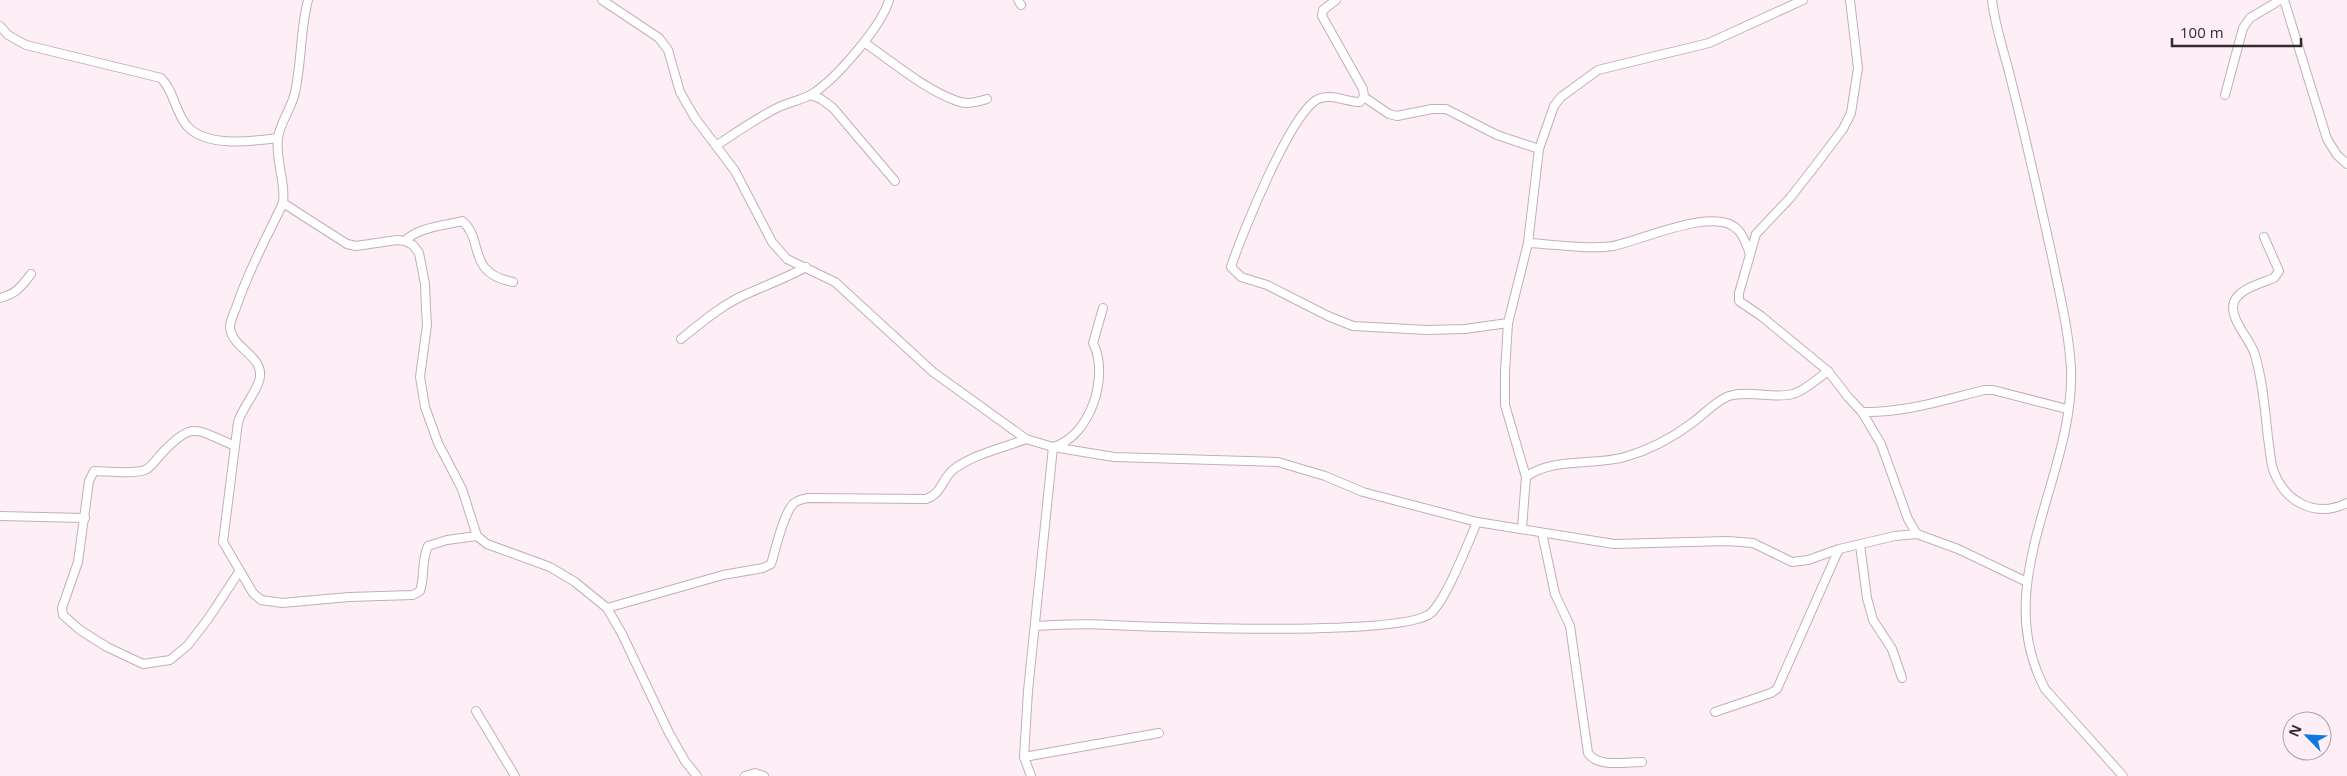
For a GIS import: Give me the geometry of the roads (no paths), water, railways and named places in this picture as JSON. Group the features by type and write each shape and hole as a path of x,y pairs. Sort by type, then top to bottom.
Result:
{"street":[{"path":"308,0 300,45 295,94 278,138 280,173 284,193 283,203 245,280 230,325 235,341 256,361 260,371 259,381 238,422 233,445 223,542 253,594 261,600 270,602 413,595 420,591 422,585 424,555 428,546 441,541 476,536"},
{"path":"602,0 659,38 668,50 680,92 695,118 736,171 772,242 787,259 835,282 933,372 1026,440 1053,447 1114,457 1278,462 1325,476 1363,492 1477,522 1614,544 1728,541 1753,543 1792,562 1808,560 1839,549 1895,536 1917,534 1958,549 2027,582"},
{"path":"717,145 779,107 811,95 823,86 865,43 889,0"},
{"path":"1336,0 1323,10 1322,16 1363,89 1364,97 1360,102 1327,97 1317,99 1307,109 1275,159 1238,245 1231,267 1241,278 1267,286 1353,326 1446,330 1508,323"},
{"path":"1522,528 1526,477 1504,405 1508,323 1528,243 1539,149 1554,106 1561,97 1598,70 1709,43 1803,0"},
{"path":"1850,0 1858,68 1851,113 1843,128 1810,173 1756,234 1739,293 1739,301 1761,316 1828,370 1848,398 1862,412 1881,444 1908,519 1917,534"},
{"path":"1992,0 2038,190 2066,324 2071,370 2067,409 2060,446 2037,529 2027,582 2026,618 2030,648 2036,673 2045,689 2058,706 2123,776"},
{"path":"2225,95 2243,28 2250,18 2282,0 2327,138 2337,156 2347,164"},
{"path":"0,26 8,35 26,45 161,78 167,84 187,126 197,133 237,143 278,138"},
{"path":"865,43 931,88 958,102 972,103 987,100"},
{"path":"811,95 834,108 896,181"},
{"path":"1364,97 1389,114 1397,116 1446,108 1497,135 1539,149"},
{"path":"283,203 347,244 356,246 397,240 413,245 419,254 425,284 427,325 420,377 425,407 438,443 462,489 476,536 487,544 550,568 575,582 607,608 622,634 669,732 685,761 697,776"},
{"path":"405,241 410,235 462,221 467,225 477,256 488,272 500,280 513,282"},
{"path":"1528,243 1610,247 1694,222 1709,221 1728,224 1737,228 1751,255"},
{"path":"2264,237 2279,271 2274,278 2254,285 2238,295 2233,306 2235,316 2255,355 2274,472 2293,500 2305,507 2313,510 2347,503"},
{"path":"681,339 707,318 748,293 779,282 806,267"},
{"path":"0,298 13,295 31,274"},
{"path":"1053,447 1065,444 1074,434 1096,397 1100,375 1097,352 1093,343 1103,308"},
{"path":"1526,477 1543,467 1622,458 1636,454 1657,445 1685,428 1726,397 1755,393 1793,394 1805,388 1828,370"},
{"path":"1862,412 1879,412 1922,406 1984,390 1993,390 2067,409"},
{"path":"233,445 198,431 189,430 181,435 147,469 134,472 94,471 89,481 78,562 62,608 63,615 80,630 108,647 143,664 170,660 188,645 208,619 239,572"},
{"path":"607,608 722,575 763,568 770,564 791,506 797,501 808,498 926,499 934,496 952,470 965,462 1026,440"},
{"path":"1030,776 1024,758 1053,447"},
{"path":"0,516 85,518"},
{"path":"1035,626 1084,624 1304,629 1374,624 1421,618 1431,612 1440,599 1460,561 1477,522"},
{"path":"1542,533 1555,594 1570,626 1588,753 1592,759 1600,762 1642,762"},
{"path":"1860,545 1867,598 1873,620 1892,649 1902,678"},
{"path":"1715,712 1772,694 1777,688 1839,549"},
{"path":"476,711 515,776"},
{"path":"1024,758 1159,733"},
{"path":"745,776 755,772 764,776"}]}
